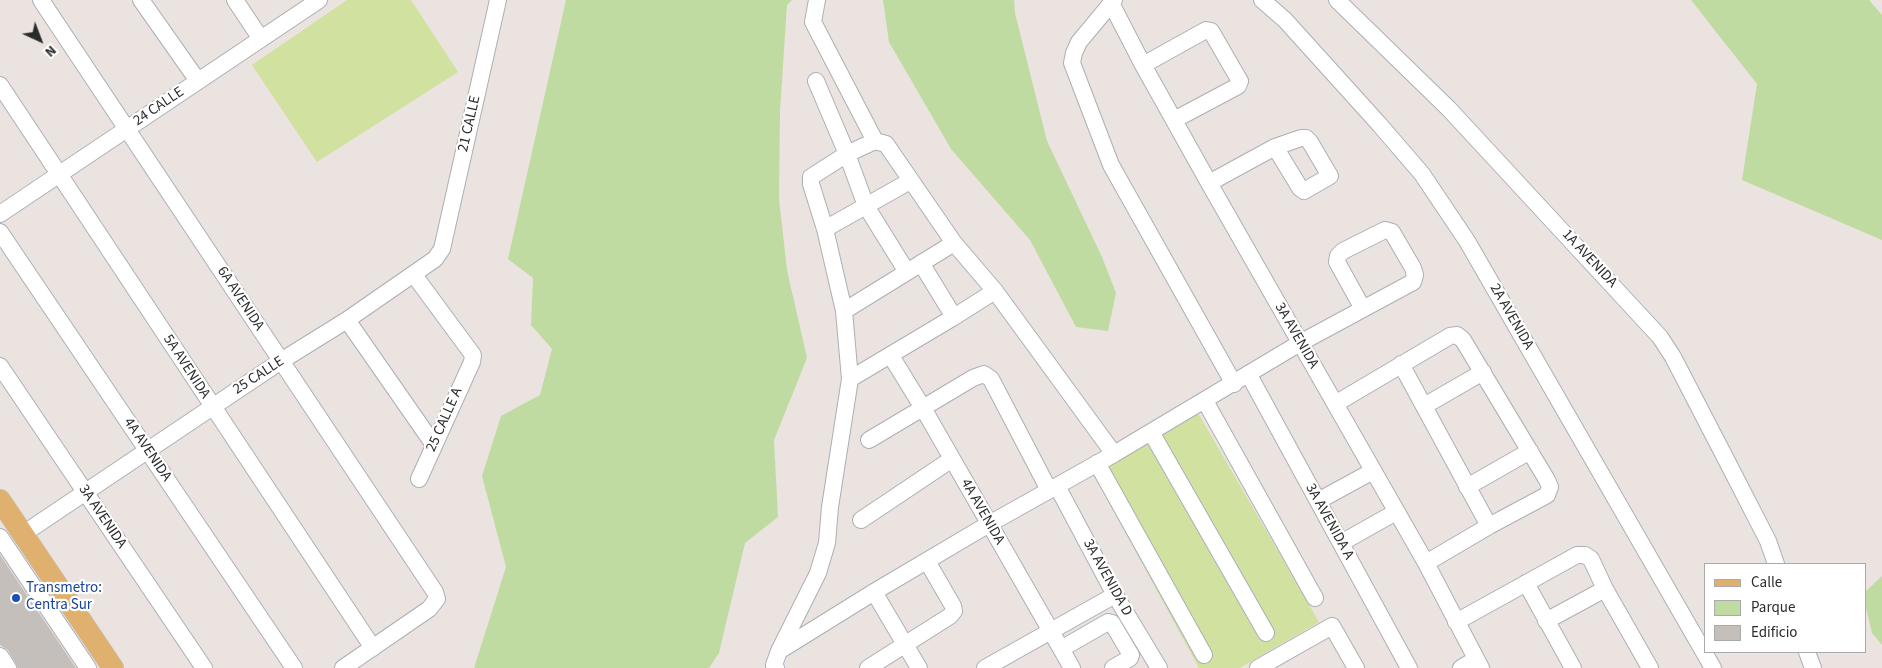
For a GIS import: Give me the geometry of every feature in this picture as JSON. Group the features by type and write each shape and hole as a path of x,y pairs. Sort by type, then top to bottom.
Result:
{"main road":[{"path":"0,500 113,668"}],"street":[{"name":"6A AVENIDA","path":"41,0 128,128 435,592 437,599 429,609 372,648"},
{"path":"141,0 198,81"},
{"path":"235,0 261,39"},
{"name":"24 CALLE","path":"0,214 319,0"},
{"name":"21 CALLE","path":"442,249 498,0"},
{"path":"817,0 813,22 875,141"},
{"name":"2A AVENIDA","path":"1262,0 1285,20 1422,174 1468,241 1704,652"},
{"name":"1A AVENIDA","path":"1337,0 1449,109 1660,337 1673,357 1732,469 1768,541 1776,563"},
{"path":"1112,2 1079,42 1072,63 1111,165 1234,384"},
{"name":"3A AVENIDA","path":"1112,2 1143,65 1426,563 1479,664"},
{"path":"1143,65 1206,30 1211,31 1238,76 1240,81 1238,86 1174,120"},
{"path":"816,81 847,154 866,206 907,272"},
{"name":"5A AVENIDA","path":"0,85 372,648"},
{"path":"776,668 774,665 779,651 810,589 827,544 830,508 848,405 850,379 844,311 825,229 811,184 811,177 847,154 875,141 886,144 954,243 995,291 1114,454"},
{"path":"1209,183 1276,147"},
{"path":"825,229 910,181"},
{"path":"779,651 989,524 1152,432 1300,343 1363,310 1413,282 1415,275 1413,268 1392,232 1386,230 1342,251 1338,256 1337,262 1363,310"},
{"name":"4A AVENIDA","path":"0,232 294,668"},
{"path":"844,311 954,243"},
{"name":"25 CALLE","path":"23,534 84,491 281,361 347,320 435,259 442,249"},
{"path":"921,264 954,317"},
{"name":"25 CALLE A","path":"414,274 473,355 472,362 419,479"},
{"path":"850,379 891,356 995,291"},
{"path":"347,320 434,445"},
{"path":"1335,404 1400,364 1450,336 1457,335 1463,340 1530,451 1550,487 1546,495 1426,563"},
{"name":"4A AVENIDA","path":"891,356 923,408 1072,668"},
{"path":"1400,364 1489,526"},
{"name":"3A AVENIDA","path":"0,366 204,668"},
{"path":"1424,406 1483,372"},
{"name":"3A AVENIDA D","path":"923,408 973,378 984,374 990,379 1115,596 1159,668"},
{"name":"3A AVENIDA A","path":"1249,375 1409,668"},
{"path":"1205,401 1315,598"},
{"path":"868,440 923,408"},
{"path":"1152,432 1266,634"},
{"path":"1467,486 1530,451"},
{"path":"861,520 952,459"},
{"path":"1096,463 1204,656"},
{"path":"1318,501 1373,471"},
{"path":"1341,543 1396,512"},
{"path":"0,537 88,668"},
{"path":"1456,622 1577,555 1585,555 1591,559 1650,668"},
{"path":"868,668 954,612 953,606 927,561"},
{"path":"1526,584 1574,668"},
{"path":"1546,621 1606,589"},
{"path":"874,592 920,668"},
{"path":"990,667 1050,631 1115,596"},
{"path":"1061,649 1108,622 1112,623 1131,654 1130,658 1113,668"},
{"path":"1258,668 1332,626 1356,668"},
{"path":"344,668 372,648"},
{"name":"2A AVENIDA","path":"1704,653 1713,668"},
{"path":"1807,653 1813,668"},
{"path":"0,656 8,668"},
{"path":"1461,668 1479,664"}],"green space":[{"path":"347,0 411,0 458,72 317,162 252,65"},
{"path":"566,0 792,0 787,5 780,111 779,199 787,270 807,358 774,440 778,517 745,543 719,653 709,668 474,668 506,567 482,476 501,416 540,395 552,349 531,325 533,278 508,259"},
{"path":"883,0 1014,0 1015,13 1047,141 1102,257 1116,293 1108,331 1076,327 1030,240 951,149 889,42"},
{"path":"1691,0 1869,0 1882,15 1882,240 1742,180 1757,84"},
{"path":"1198,413 1319,622 1240,668 1199,668 1094,475"},
{"path":"1882,576 1882,645 1872,633 1867,612 1867,590"}],"building":[{"name":"Transmetro: Centra Sur","path":"0,555 76,668 18,668 8,650 0,645"}],"place":[{"name":"Transmetro: Centra Sur","path":"16,598"}]}
